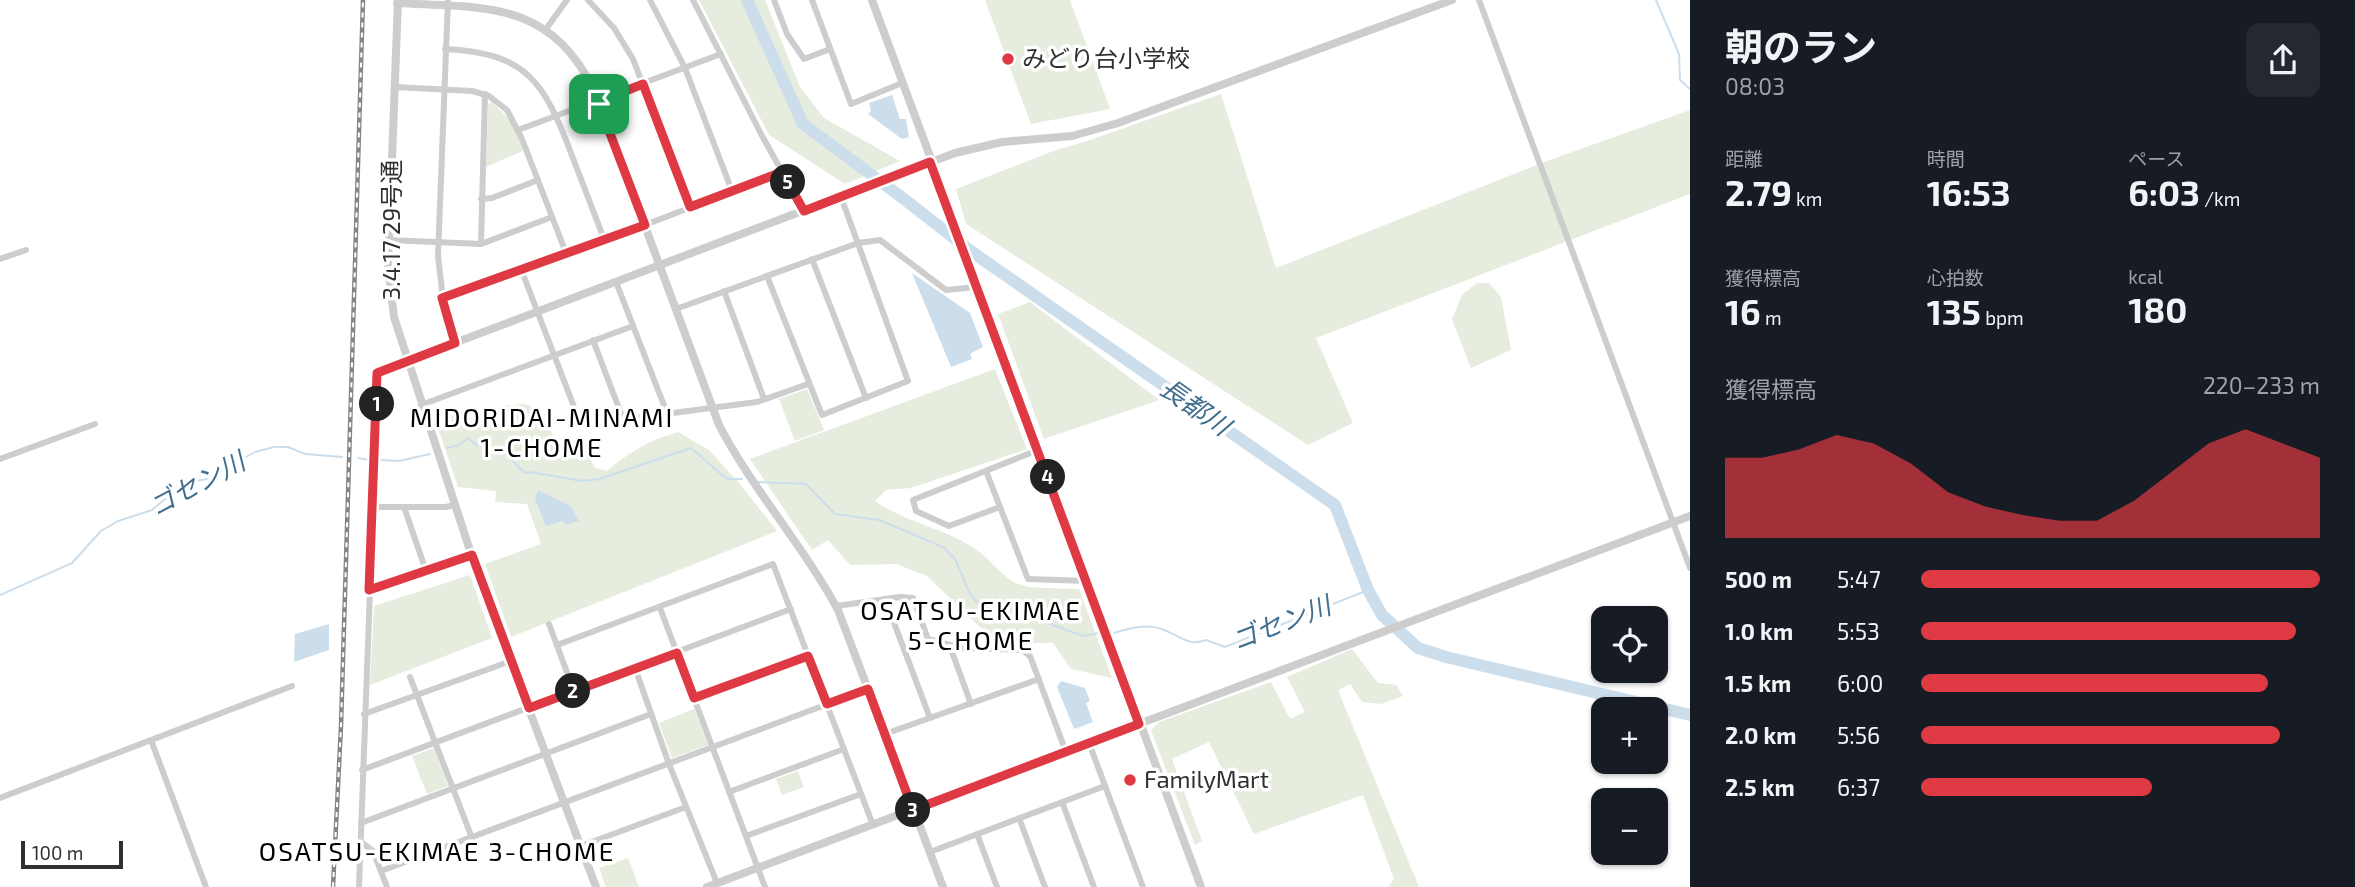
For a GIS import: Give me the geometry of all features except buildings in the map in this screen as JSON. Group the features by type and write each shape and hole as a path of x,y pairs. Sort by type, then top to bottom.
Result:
{"street":[{"path":"546,29 567,0"},
{"path":"588,0 619,34 633,59 690,207"},
{"path":"650,0 685,68 732,191"},
{"path":"693,0 804,211"},
{"path":"774,0 788,34 804,60 830,49"},
{"path":"812,0 851,104 902,83"},
{"path":"872,0 976,287 1201,887"},
{"path":"359,887 377,373 955,153 1002,142 1072,136 1118,123 1452,0"},
{"path":"1479,0 1690,568"},
{"path":"397,1 483,7 502,10 530,20 562,42 587,75 719,425 744,470 827,588 836,606 943,887"},
{"name":"3.4.17 29号通","path":"397,1 387,267 391,306 454,505 596,887"},
{"path":"447,3 439,282 455,343"},
{"path":"445,49 483,52 513,65 534,81 552,106 604,239"},
{"path":"518,130 722,54"},
{"path":"393,87 464,89 485,94 507,110 518,130 566,253"},
{"path":"481,244 485,94"},
{"path":"442,298 782,172"},
{"path":"481,199 492,198 538,180"},
{"path":"767,276 822,415 908,381 841,198"},
{"path":"388,240 481,244 552,217"},
{"path":"676,309 858,243 880,240 946,290 976,287"},
{"path":"0,259 26,250"},
{"path":"812,259 866,398"},
{"path":"521,269 581,425 764,400 808,384"},
{"path":"616,282 667,413"},
{"path":"724,291 764,400"},
{"path":"421,405 633,326"},
{"path":"593,340 624,419"},
{"path":"0,459 95,424"},
{"path":"1000,507 949,526 916,511 913,500 1038,450"},
{"path":"986,471 1028,579 1087,581"},
{"path":"372,507 454,505"},
{"path":"404,507 426,571"},
{"path":"707,887 1690,516"},
{"path":"369,590 472,555"},
{"path":"557,645 773,564 873,825"},
{"path":"836,606 913,598 929,639 970,649 1022,650 1030,656 1066,752"},
{"path":"885,599 930,718"},
{"path":"660,608 765,887"},
{"path":"362,770 791,609"},
{"path":"550,624 574,691"},
{"path":"952,646 971,704"},
{"path":"694,698 808,656"},
{"path":"365,714 512,660"},
{"path":"635,668 669,764 717,883"},
{"path":"410,677 472,838"},
{"path":"885,734 1039,679"},
{"path":"0,798 292,686"},
{"path":"382,871 868,689"},
{"path":"361,823 652,714"},
{"path":"151,740 206,887"},
{"path":"1089,743 1143,887"},
{"path":"729,792 844,749"},
{"path":"930,852 1105,786"},
{"path":"746,836 861,794"},
{"path":"1062,802 1094,887"},
{"path":"581,846 686,807"},
{"path":"1019,818 1045,887"},
{"path":"977,834 997,887"},
{"path":"361,842 373,851 387,887"}],"shaded area":[{"path":"699,0 765,0 800,87 824,118 900,161 845,184 769,135"},
{"path":"985,0 1070,0 1110,109 1031,124"},
{"path":"1221,94 1276,268 1547,161 1690,110 1690,194 1316,338 1353,423 1308,445 966,224 956,189 1056,150"},
{"path":"492,102 512,122 523,151 486,167 488,105"},
{"path":"1477,283 1489,283 1501,297 1511,350 1471,368 1452,319 1462,295"},
{"path":"1030,302 1159,400 1044,439 998,314"},
{"path":"995,369 1027,449 911,488 886,490 875,501 887,509 970,545 1006,577 1018,584 1038,588 1079,589 1112,678 1071,669 1053,643 1020,643 987,634 927,576 896,564 850,565 828,540 812,550 750,459"},
{"path":"807,389 824,430 795,441 779,399"},
{"path":"523,404 542,414 558,446 589,455 595,468 607,471 640,447 678,432 709,450 777,531 511,637 485,564 541,544 527,504 495,502 496,491 458,487 434,416 440,412 480,424 504,406"},
{"path":"470,575 492,638 370,685 374,606"},
{"path":"1352,649 1378,683 1396,685 1403,696 1381,704 1362,702 1350,684 1338,690 1419,887 1388,887 1394,879 1363,795 1254,834 1209,742 1172,759 1202,841 1195,845 1151,730 1159,722 1271,682 1290,719 1305,712 1287,677"},
{"path":"694,709 708,745 672,758 659,723"},
{"path":"434,748 448,786 427,794 412,756"},
{"path":"798,771 804,787 782,795 776,779"},
{"path":"628,858 639,887 606,887 599,868"}],"water":[{"path":"892,95 900,119 906,119 909,137 902,139 868,114 871,111 869,103"},
{"path":"912,273 970,313 983,347 970,354 972,359 951,367"},
{"path":"538,490 571,506 579,521 566,525 563,521 546,526 535,499"},
{"path":"329,624 329,650 294,662 295,634"},
{"path":"1061,681 1085,688 1090,701 1086,703 1093,722 1074,729 1057,687"}],"waterway":[{"name":"長都川","path":"747,0 803,124 972,252 1335,505 1368,590 1382,615 1418,648 1690,715"},
{"path":"1656,0 1679,54 1680,80 1690,89"},
{"name":"ゴセン川","path":"447,448 459,445 468,438 475,444 503,451 525,473 582,481 599,479 691,448 727,479 742,479"},
{"name":"ゴセン川","path":"0,595 72,563 101,531 118,521 152,510 178,488 189,482 207,479 255,452 288,447 305,454 342,457"},
{"name":"ゴセン川","path":"380,460 399,461 430,454"},
{"name":"ゴセン川","path":"358,458 369,460"},
{"name":"ゴセン川","path":"759,482 806,484 835,514 879,520 943,547 955,559 970,594 976,601 1002,615 1042,621 1083,636 1099,633"},
{"name":"ゴセン川","path":"1114,633 1152,627 1189,641 1206,640 1225,647 1368,590"}],"railway":[{"path":"333,887 341,726 363,0"}],"place":[{"name":"みどり台小学校","path":"1008,59"},
{"name":"FamilyMart","path":"1130,780"}],"district":[{"name":"MIDORIDAI-MINAMI 1-CHOME","path":"542,433"},
{"name":"OSATSU-EKIMAE 5-CHOME","path":"971,626"},
{"name":"OSATSU-EKIMAE 3-CHOME","path":"437,852"}],"route":[{"path":"643,84 690,207 782,172 804,211 930,162 1139,724 913,810 868,689 827,704 808,656 694,698 677,653 529,708 472,555 369,590 377,373 455,343 442,298 645,225 599,104 598,102 643,84"}]}
